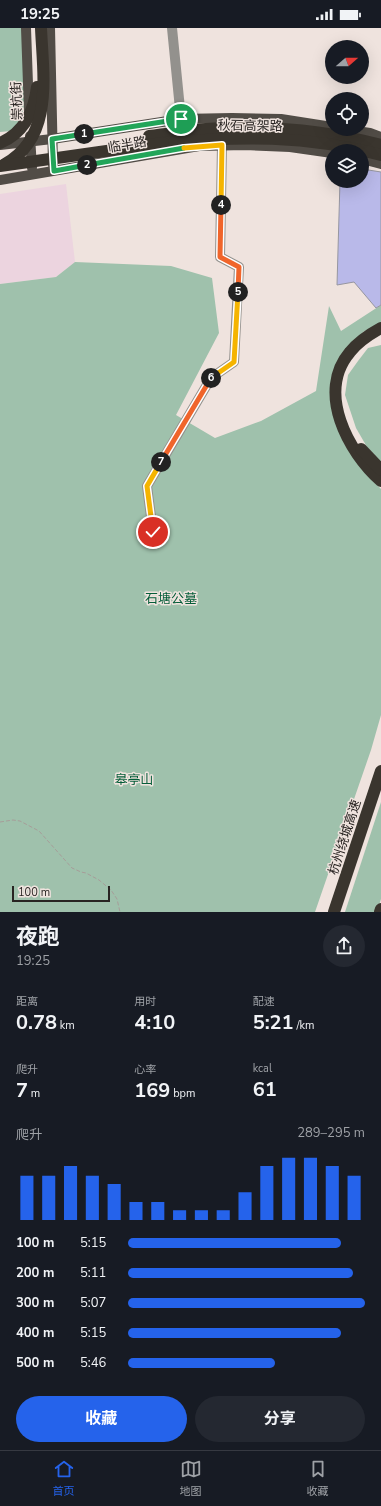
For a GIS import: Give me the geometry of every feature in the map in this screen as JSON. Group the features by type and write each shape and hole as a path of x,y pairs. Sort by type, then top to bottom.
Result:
{"highway":[{"path":"0,144 15,134 27,121 32,112 37,83 35,28"},
{"path":"0,167 15,157 26,146 34,134 40,118 42,110 43,84 41,28"},
{"name":"秋石高架路","path":"0,158 206,129 309,131 354,138 381,145"},
{"name":"秋石高架路","path":"0,167 163,143 217,138 262,138 309,141 381,156"},
{"path":"381,328 350,352 342,364 337,378 335,395 338,413 351,445 361,460 381,481"},
{"path":"381,337 376,338 362,348 355,356 346,372 342,386 344,406 349,426 361,448 381,470"},
{"name":"杭州绕城高速","path":"334,912 381,771"}],"main road":[{"name":"崇杭街","path":"26,28 32,174"},
{"path":"50,28 54,171"},
{"name":"临半路","path":"0,144 52,139 181,119 282,119 325,126"},
{"path":"369,133 381,137"},
{"name":"临半路","path":"0,180 199,146 245,145 290,147 325,152"},
{"path":"369,161 381,164"}],"street":[{"path":"172,28 181,119"},
{"path":"153,532 147,486 211,378 234,362 239,267 220,257 222,145"}],"path":[{"path":"0,822 13,820 20,821 43,834 45,839 72,868 99,880 111,890 117,899 120,912"}],"shaded area":[{"path":"66,184 75,262 56,277 0,284 0,194"}],"green space":[{"path":"0,28 23,28 25,98 21,122 11,131 0,132"},
{"name":"皋亭山","path":"75,262 171,266 212,278 219,333 176,415 215,438 261,421 316,391 329,306 341,331 381,305 381,323 363,332 331,388 332,411 344,443 363,470 381,489 381,715 371,750 315,912 0,912 0,284 56,277"},
{"path":"381,345 381,462 367,447 356,428 345,395 348,375 358,361 368,348"},
{"path":"381,802 381,899 377,912 345,912"}],"building":[{"path":"369,170 381,172 381,305 376,308 354,282 337,285 340,188 369,188"}],"route":[{"path":"153,532 147,486 211,378 234,362 239,267 220,257 222,145 199,146 164,151 54,171 52,139 181,119"}],"park label":[{"name":"石塘公墓","path":"171,598"}]}
